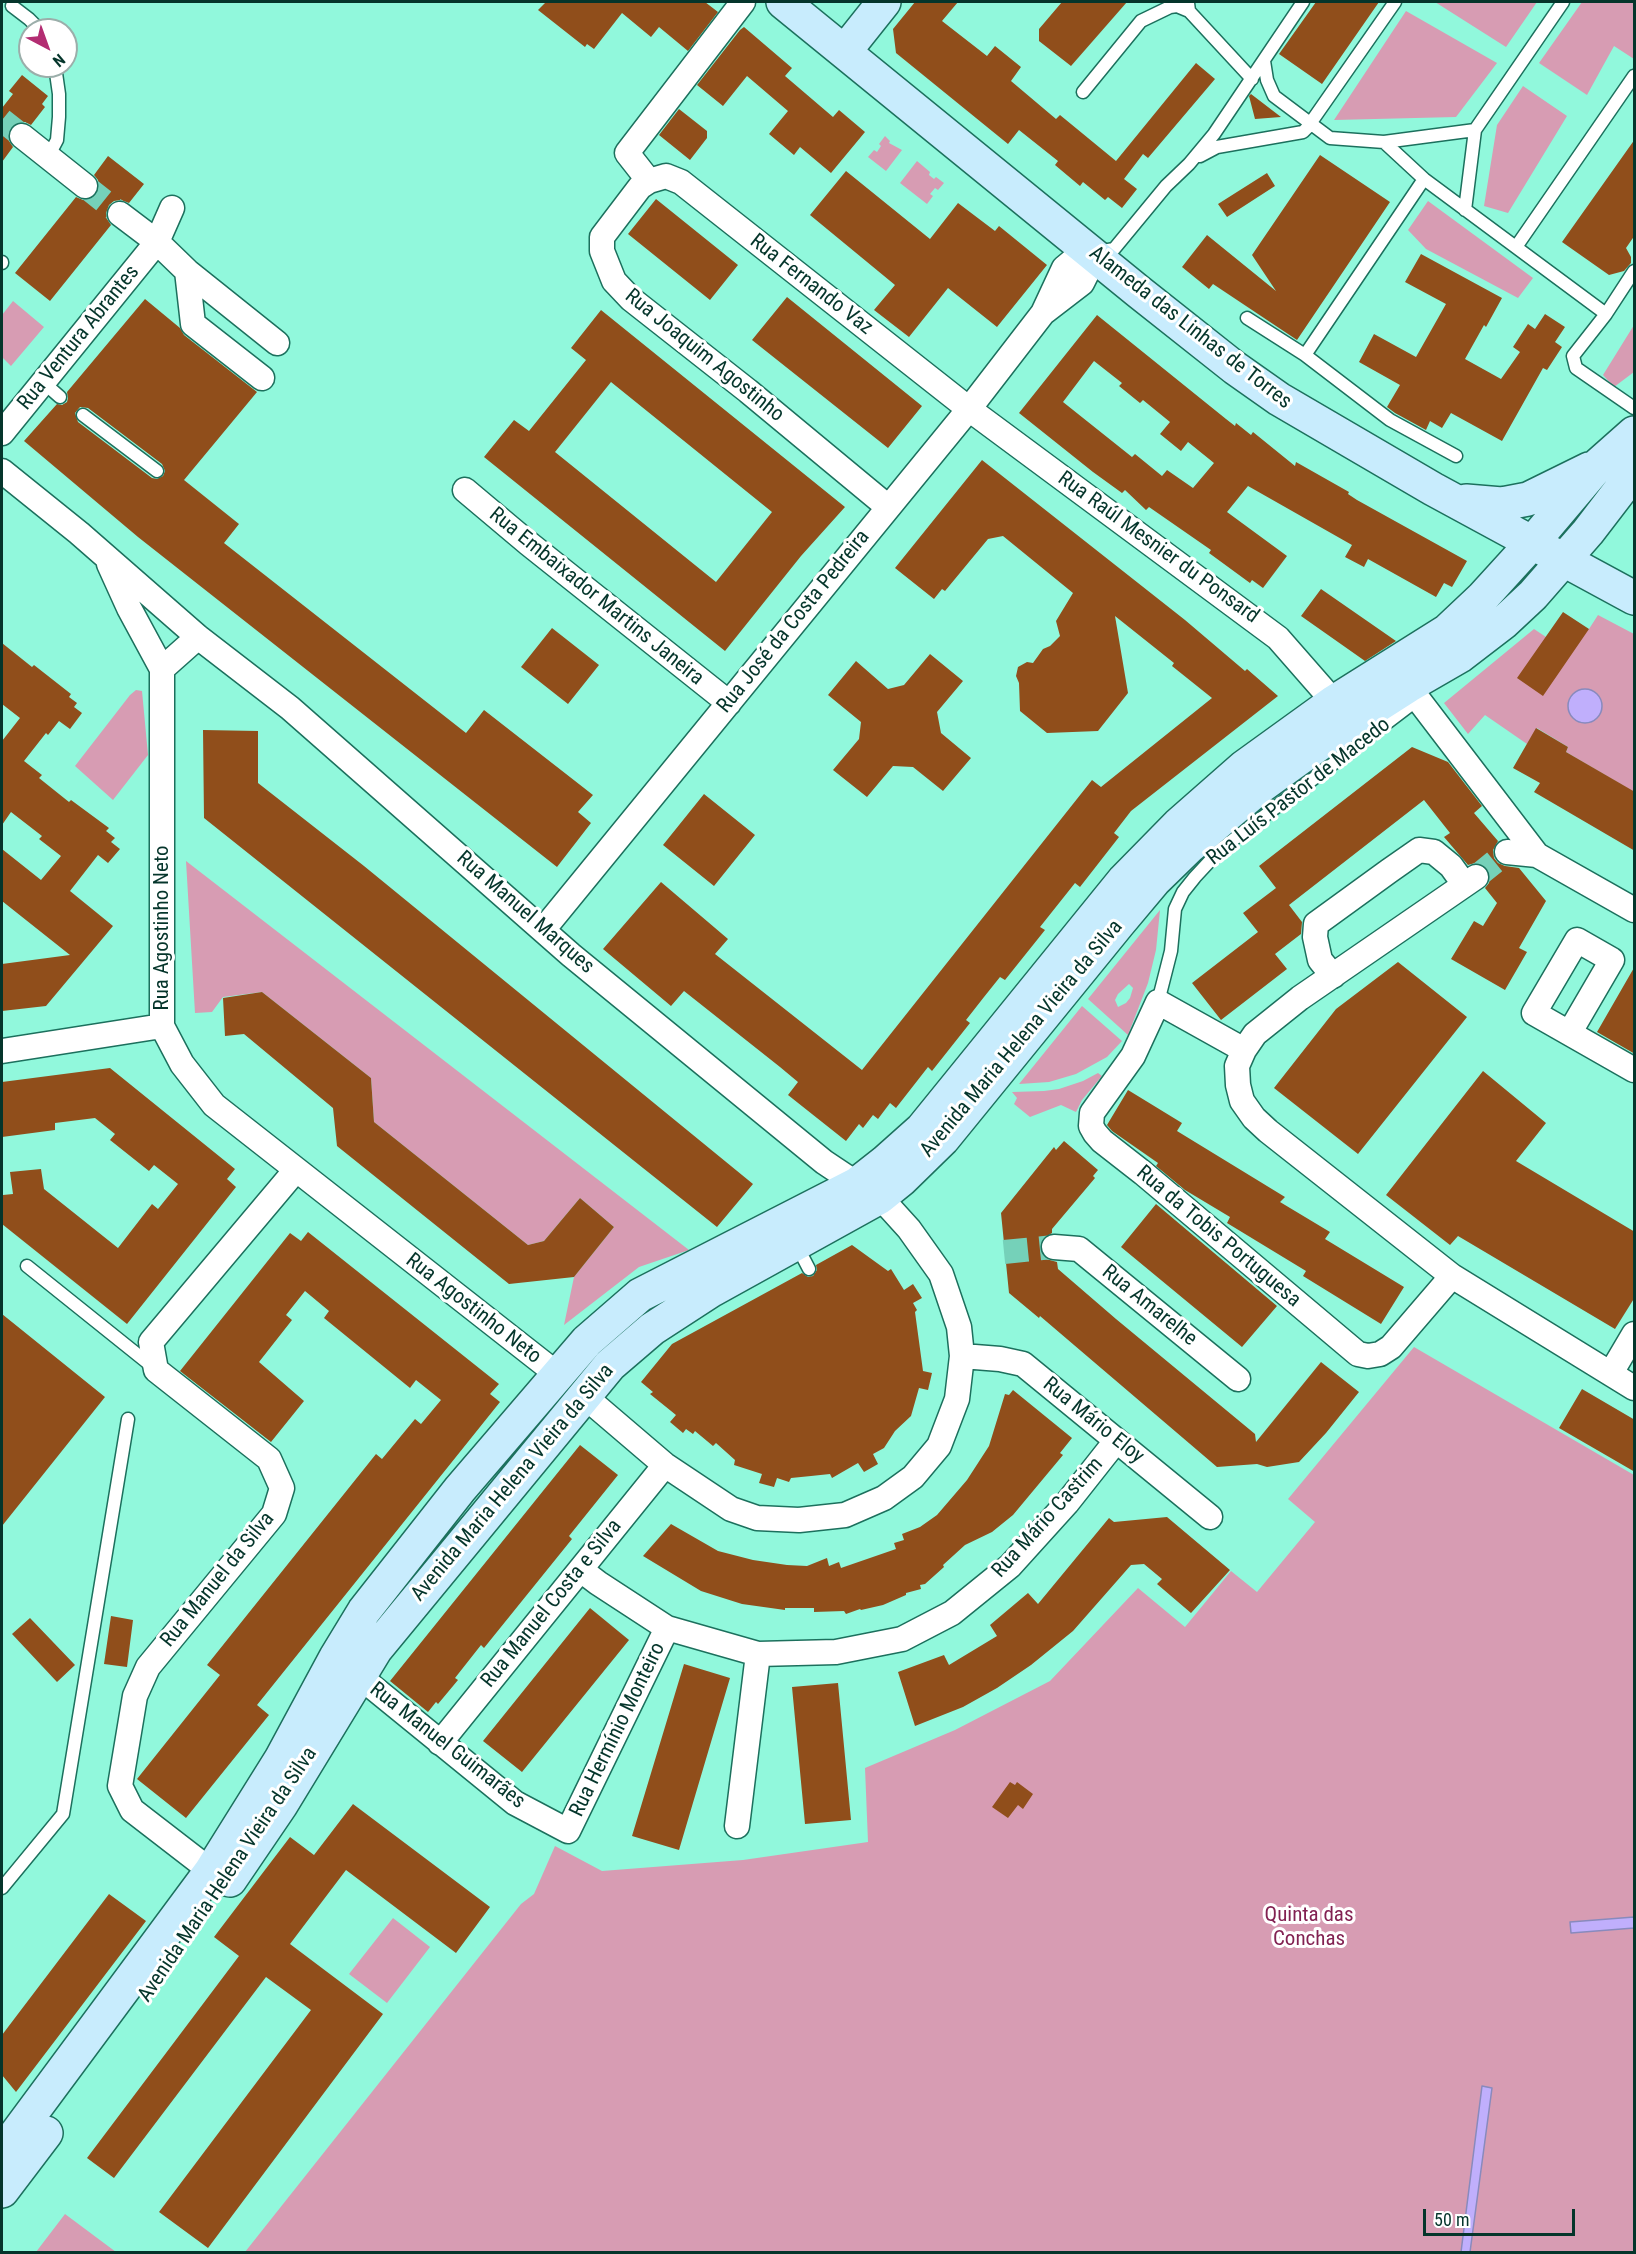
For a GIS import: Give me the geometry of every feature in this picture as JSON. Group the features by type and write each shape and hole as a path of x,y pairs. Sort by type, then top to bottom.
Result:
{"street":[{"path":"649,181 627,153 743,2"},
{"name":"Alameda das Linhas de Torres","path":"783,2 1214,352 1279,399 1453,500 1635,598"},
{"path":"845,51 884,2"},
{"path":"22,136 85,186"},
{"name":"Rua Fernando Vaz","path":"649,181 666,176 681,182 969,409"},
{"name":"Rua Joaquim Agostinho","path":"649,181 640,187 602,237 602,251 614,281 631,299 748,391 888,507"},
{"name":"Rua Ventura Abrantes","path":"2,433 52,390 157,243 172,208"},
{"path":"120,214 277,343"},
{"name":"Rua José da Costa Pedreira","path":"543,930 969,409 1043,313 1064,268 1076,258 1092,253"},
{"path":"187,271 193,324 262,378"},
{"name":"Rua Raúl Mesnier du Ponsard","path":"969,409 1278,638 1334,702"},
{"path":"1453,500 1502,504 1528,500 1599,464 1635,434"},
{"name":"Avenida Maria Helena Vieira da Silva","path":"2,2191 224,1888 281,1805 359,1676 385,1638 610,1365 652,1329 712,1290 802,1256 868,1191 922,1129 1124,880 1162,841 1244,767 1334,702 1448,631 1533,542 1599,464"},
{"name":"Rua Agostinho Neto","path":"2,471 106,556 129,608 162,669 162,1026 189,1074 214,1105 295,1171 557,1374"},
{"name":"Avenida Maria Helena Vieira da Silva","path":"2,2153 210,1870 281,1759 336,1657 364,1611 460,1489 587,1341 640,1295 868,1191 901,1180 943,1139 1155,880 1189,847 1260,787 1336,732 1413,693 1503,623 1533,595 1635,472"},
{"name":"Rua Embaixador Martins Janeira","path":"465,490 729,703"},
{"name":"Rua Manuel Marques","path":"106,556 198,637 290,708 543,930 815,1155 868,1191 909,1229 941,1274 959,1327 962,1356 957,1400 939,1446 913,1477 884,1498 845,1515 799,1520 757,1518 731,1509 665,1465 583,1395"},
{"path":"162,669 198,637"},
{"path":"1413,693 1537,855 1635,910"},
{"path":"1333,976 1320,960 1315,937 1316,924 1419,850 1434,852 1470,881 1333,976 1255,1034 1237,1066 1242,1101 1254,1118 1268,1131 1452,1276 1635,1388"},
{"path":"1507,852 1537,855"},
{"path":"1158,1002 1244,1050"},
{"name":"Rua da Tobis Portuguesa","path":"1158,1002 1133,1056 1092,1113 1091,1126 1102,1141 1358,1354 1368,1356 1380,1354 1391,1347 1452,1276"},
{"path":"2,1051 162,1026"},
{"path":"1570,1032 1635,1070"},
{"path":"156,1370 151,1342 295,1171"},
{"name":"Rua Amarelhe","path":"1054,1247 1079,1249 1238,1379"},
{"path":"1611,1373 1635,1334"},
{"name":"Rua Mário Eloy","path":"962,1356 1000,1359 1023,1364 1210,1517"},
{"name":"Rua Manuel da Silva","path":"156,1370 269,1459 282,1488 274,1514 148,1667 135,1696 120,1786 132,1810 210,1870"},
{"path":"557,1374 583,1395"},
{"name":"Rua Mário Castrim","path":"581,1569 598,1583 667,1628 758,1654 836,1652 902,1639 952,1613 1010,1566 1067,1503 1116,1441"},
{"name":"Rua Manuel Costa e Silva","path":"440,1743 665,1465"},
{"name":"Rua Hermínio Monteiro","path":"568,1831 667,1628"},
{"path":"737,1826 758,1654"},
{"name":"Rua Manuel Guimarães","path":"359,1676 515,1803 568,1831"}],"lane":[{"path":"1092,253 1114,249 1166,186 1189,164 1214,134 1252,80 1303,2"},
{"path":"1189,164 1217,147 1303,132 1395,2"},
{"path":"1465,210 1475,130 1563,2"},
{"path":"12,6 26,18"},
{"path":"1083,92 1141,21 1177,6 1188,6 1252,80"},
{"path":"1264,61 1274,96 1330,138 1384,142 1475,130"},
{"path":"1516,247 1635,76"},
{"path":"48,157 57,140 60,94 57,78"},
{"path":"1384,142 1424,179 1605,314"},
{"path":"1305,355 1424,179"},
{"path":"1635,271 1573,356 1576,368 1635,408"},
{"path":"1247,318 1305,355 1390,420 1455,456"},
{"path":"83,415 157,471"},
{"name":"Rua Luís Pastor de Macedo","path":"1158,1002 1170,951 1175,909 1183,892 1195,877 1221,849 1413,693"},
{"path":"27,1266 156,1370"},
{"path":"2,1888 63,1814 128,1419"}],"green space":[{"path":"1435,2 1537,2 1506,47"},
{"path":"1582,2 1634,2 1634,59 1614,46 1587,95 1539,63"},
{"path":"1406,11 1497,63 1456,117 1334,120"},
{"path":"1523,86 1567,116 1508,213 1484,206 1497,125"},
{"path":"885,136 890,141 889,143 902,150 886,171 868,157 874,150 877,152"},
{"path":"917,161 930,172 929,175 944,183 930,194 933,196 927,204 900,183"},
{"path":"1428,201 1533,278 1518,298 1426,249 1408,230"},
{"path":"13,301 44,327 11,366 2,357 2,315"},
{"path":"1634,325 1634,372 1614,387 1603,375"},
{"path":"1598,615 1634,634 1634,792 1566,752 1568,747 1537,728 1527,744 1485,715 1468,734 1444,703 1534,629 1546,637 1589,629","holes":["1574,693 1599,697 1601,707 1597,717 1573,718 1568,708 1570,697"]},
{"path":"136,690 142,691 148,755 113,800 75,766"},
{"path":"186,861 689,1250 639,1267 564,1325 574,1277 614,1227 580,1198 544,1241 528,1245 374,1122 371,1078 262,992 223,997 212,1012 195,1013"},
{"path":"1160,910 1156,950 1148,983 1128,1035 1088,999","holes":["1129,984 1133,988 1130,998 1118,1007 1115,1000 1118,994"]},
{"path":"1082,1006 1122,1041 1107,1057 1076,1074 1049,1082 1019,1084"},
{"path":"1098,1073 1102,1076 1082,1100 1076,1112 1061,1105 1030,1117 1014,1104 1017,1098 1012,1092 1059,1089"},
{"name":"Quinta das Conchas","path":"1414,1347 1634,1475 1634,2252 245,2252 521,1904 534,1894 555,1846 602,1871 743,1860 868,1842 865,1768 955,1730 1050,1681 1138,1588 1185,1627 1231,1571 1257,1592 1315,1522 1288,1499"},
{"path":"393,1918 430,1947 387,2003 349,1974"},
{"path":"65,2214 116,2252 36,2252"}],"shaded area":[{"path":"1585,689 1597,694 1602,706 1597,718 1585,723 1573,718 1568,706 1573,694"},
{"path":"1634,1917 1634,1928 1571,1933 1570,1922"},
{"path":"1482,2086 1492,2088 1470,2252 1461,2252"}],"building":[{"path":"546,2 705,2 718,12 688,51 659,27 651,37 622,13 594,49 587,44 585,47 538,10"},
{"path":"915,2 958,2 942,21 987,56 995,46 1021,67 1011,81 1056,119 1060,115 1116,161 1196,63 1215,79 1148,158 1143,154 1124,179 1137,189 1122,208 1108,197 1105,200 1083,182 1080,186 1055,165 1058,161 1019,130 1008,144 896,53 893,29"},
{"path":"1062,2 1127,2 1071,66 1039,41 1039,29"},
{"path":"1316,2 1379,2 1322,84 1279,54"},
{"path":"744,27 792,68 785,76 833,117 839,110 865,132 831,173 800,147 794,155 769,134 788,111 747,76 723,106 697,85"},
{"path":"20,78 26,78 48,96 42,104 45,107 31,125 25,122 17,123 11,128 8,134 13,147 2,162 2,108 13,94 9,91"},
{"path":"1251,94 1281,117 1255,119 1249,96"},
{"path":"679,109 707,131 707,138 690,160 659,135"},
{"path":"1635,139 1635,235 1626,248 1631,257 1631,263 1624,271 1609,275 1562,242"},
{"path":"1320,155 1390,202 1297,340 1213,284 1209,289 1182,267 1207,235 1276,291 1252,255"},
{"path":"108,156 144,184 129,203 121,200 109,205 106,213 111,225 50,301 15,273 76,197 83,200 96,195 99,188 98,180 94,175"},
{"path":"846,171 930,239 958,203 995,231 999,226 1047,265 997,327 948,288 909,337 874,310 895,285 810,215"},
{"path":"1267,173 1275,186 1227,217 1218,204"},
{"path":"656,199 738,265 710,300 628,234"},
{"path":"1421,254 1502,298 1465,359 1501,379 1520,352 1513,347 1528,324 1535,329 1545,314 1565,327 1555,342 1562,347 1547,370 1543,368 1502,441 1451,413 1442,428 1430,421 1426,430 1395,413 1387,407 1400,385 1359,362 1374,334 1416,357 1446,304 1405,282"},
{"path":"787,297 922,406 888,448 752,340"},
{"path":"145,299 180,328 184,335 257,392 184,480 239,524 224,543 466,733 484,710 593,795 578,812 591,823 557,867 138,537 24,441 57,404 62,405 67,402 67,392","holes":["80,407 88,408 162,464 165,471 163,476 157,479 152,478 78,422 75,413"]},
{"path":"601,310 845,507 801,556 725,651 484,457 514,420 529,431 586,360 571,348","holes":["611,382 772,512 716,582 555,452"]},
{"path":"1097,315 1235,426 1236,423 1251,435 1253,432 1295,466 1296,462 1349,492 1348,494 1357,500 1467,561 1452,587 1444,583 1436,597 1368,559 1364,567 1345,557 1352,545 1248,486 1227,512 1287,556 1263,588 1252,580 1250,583 1209,553 1211,550 1149,507 1146,510 1125,490 1122,493 1019,413","holes":["1094,361 1122,383 1119,386 1140,403 1143,400 1170,422 1160,434 1181,451 1188,442 1214,463 1193,488 1167,470 1162,476 1135,454 1132,457 1063,402"]},
{"path":"982,460 1278,696 1131,811 1114,833 1119,837 1080,887 1075,883 1040,927 1045,930 1005,980 1000,977 966,1020 970,1023 932,1071 928,1067 896,1108 890,1103 878,1119 873,1115 863,1128 859,1124 846,1141 788,1095 798,1082 684,991 671,1006 603,949 661,882 728,939 715,954 862,1070 1092,780 1101,787 1212,698 1172,666 1174,663 1115,616 1128,693 1098,731 1047,733 1020,711 1019,683 1016,676 1018,667 1027,662 1033,663 1043,649 1050,646 1060,636 1056,621 1073,593 1003,536 988,539 945,591 942,589 934,599 895,568"},
{"path":"1321,589 1396,641 1365,661 1301,616"},
{"path":"1563,612 1589,629 1543,696 1517,678"},
{"path":"552,628 599,665 568,704 521,667"},
{"path":"2,643 71,694 69,697 77,703 74,707 82,713 70,729 59,721 48,735 46,733 24,761 42,775 39,778 69,802 71,800 109,828 106,831 115,838 111,842 120,849 108,863 98,855 70,891 113,926 46,1006 2,1011 2,964 70,955 2,901 2,849 41,880 61,856 39,839 42,836 11,812 2,825 2,741 20,718 2,704"},
{"path":"930,654 963,681 937,712 941,733 971,758 943,791 913,767 893,766 867,797 833,770 859,739 861,722 828,695 856,661 888,689 904,685"},
{"path":"1536,728 1568,747 1566,752 1635,792 1635,851 1534,792 1540,783 1513,768"},
{"path":"203,730 258,731 258,783 364,866 753,1184 717,1227 204,818"},
{"path":"1412,747 1448,762 1482,806 1474,813 1498,841 1493,850 1494,858 1505,866 1519,868 1546,901 1519,948 1527,952 1505,990 1451,959 1474,921 1483,926 1497,903 1485,888 1490,876 1487,868 1483,864 1468,865 1444,837 1450,833 1424,800 1289,905 1302,922 1301,934 1275,954 1287,969 1221,1020 1192,983 1258,932 1243,913 1276,888 1259,866"},
{"path":"704,794 755,835 714,886 663,845"},
{"path":"1398,962 1467,1017 1358,1154 1274,1088 1336,1009"},
{"path":"1635,966 1635,1054 1597,1032"},
{"path":"262,992 371,1078 374,1122 528,1245 544,1241 580,1198 614,1227 574,1277 509,1284 337,1146 333,1108 244,1034 225,1036 223,998"},
{"path":"110,1068 235,1169 227,1179 236,1187 127,1324 2,1224 3,1195 13,1194 10,1172 41,1169 44,1189 118,1248 152,1204 158,1209 178,1184 154,1165 149,1171 110,1140 115,1134 95,1118 55,1123 55,1130 2,1137 2,1082"},
{"path":"1483,1071 1546,1123 1516,1161 1635,1232 1635,1297 1615,1329 1458,1236 1450,1245 1386,1195"},
{"path":"1128,1090 1182,1123 1177,1131 1285,1197 1280,1202 1330,1232 1325,1239 1404,1287 1381,1324 1303,1276 1306,1271 1227,1223 1230,1217 1185,1190 1156,1166 1158,1163 1112,1131 1107,1125"},
{"path":"1064,1141 1098,1170 1093,1176 1095,1178 1052,1229 1052,1233 1042,1239 1041,1254 1046,1259 1057,1262 1058,1269 1255,1434 1256,1442 1321,1362 1359,1392 1299,1462 1267,1467 1257,1464 1217,1467 1040,1316 1039,1318 1009,1293 1001,1213 1054,1147 1056,1150"},
{"path":"1156,1204 1277,1306 1242,1347 1121,1247"},
{"path":"308,1232 499,1384 490,1394 500,1402 257,1705 269,1715 186,1818 137,1779 220,1675 207,1665 376,1454 382,1459 415,1419 421,1424 441,1400 416,1380 410,1388 324,1318 329,1311 305,1291 286,1315 292,1320 259,1362 304,1401 271,1442 180,1371 290,1233 301,1241"},
{"path":"852,1245 888,1271 891,1269 904,1290 913,1284 922,1298 913,1303 917,1310 915,1312 923,1371 932,1373 928,1390 919,1388 911,1416 895,1431 884,1448 873,1454 878,1464 864,1472 858,1463 832,1478 830,1474 791,1478 789,1482 777,1478 774,1487 759,1483 762,1474 734,1465 735,1460 716,1443 713,1446 695,1431 693,1434 686,1429 683,1433 670,1422 676,1415 650,1394 653,1392 641,1382 672,1344 802,1273 808,1277 813,1276 817,1270 816,1265"},
{"path":"2,1314 105,1397 2,1526"},
{"path":"1582,1389 1635,1420 1635,1472 1559,1428"},
{"path":"1013,1390 1072,1438 1060,1453 1063,1455 1013,1515 992,1532 965,1545 925,1584 920,1585 921,1589 906,1593 883,1605 846,1614 844,1611 814,1612 814,1608 785,1608 785,1610 742,1604 701,1591 643,1556 671,1524 718,1551 753,1560 787,1565 807,1566 827,1558 829,1566 839,1562 841,1568 896,1549 894,1543 904,1540 902,1534 920,1527 937,1515 967,1480 989,1446 1005,1394 1009,1395"},
{"path":"580,1445 618,1475 569,1536 572,1539 484,1648 481,1645 455,1678 458,1680 438,1704 436,1702 428,1712 390,1681"},
{"path":"1167,1517 1230,1570 1191,1613 1157,1584 1162,1579 1144,1564 1131,1565 1073,1631 1031,1665 963,1707 915,1726 898,1672 944,1655 949,1665 997,1636 990,1625 1028,1593 1038,1604 1109,1518 1114,1522"},
{"path":"590,1608 629,1640 522,1772 483,1741"},
{"path":"111,1616 133,1620 127,1667 104,1664"},
{"path":"30,1618 75,1665 57,1682 12,1634"},
{"path":"684,1664 730,1678 679,1850 632,1836"},
{"path":"838,1683 851,1820 805,1824 792,1687"},
{"path":"1010,1782 1015,1785 1017,1782 1033,1794 1023,1809 1018,1805 1008,1818 992,1807"},
{"path":"353,1804 490,1907 456,1953 346,1870 290,1944 383,2014 208,2248 159,2212 311,2010 266,1977 114,2178 87,2158 239,1956 214,1937 290,1837 314,1855"},
{"path":"109,1894 146,1921 16,2092 2,2075 2,2035"}],"tunnel":[{"path":"2,120 22,136"},
{"path":"85,186 120,214"},
{"path":"1476,877 1507,852"},
{"path":"1004,1252 1054,1247"}]}
